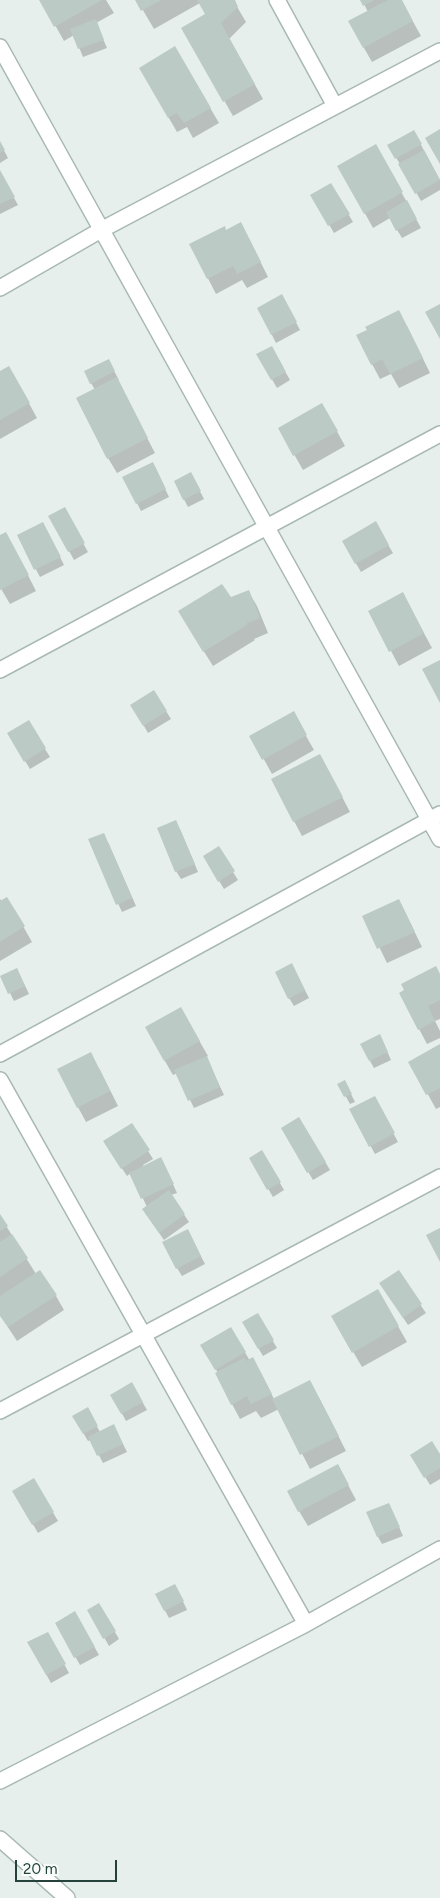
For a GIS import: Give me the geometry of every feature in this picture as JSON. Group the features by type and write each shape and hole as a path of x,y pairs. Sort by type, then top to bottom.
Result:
{"street":[{"path":"277,0 335,106"},
{"path":"0,47 267,527 435,817 440,839"},
{"path":"0,288 101,230 440,51"},
{"path":"0,670 440,434"},
{"path":"0,1054 435,817"},
{"path":"0,1080 306,1624"},
{"path":"0,1411 440,1177"},
{"path":"0,1781 306,1624 440,1549"},
{"path":"0,1839 67,1898"}],"building":[{"path":"39,0 102,0 54,27"},
{"path":"135,0 161,0 141,11"},
{"path":"197,0 235,0 238,7 221,23 255,84 223,102 181,28 205,14"},
{"path":"360,0 374,0 363,6"},
{"path":"388,0 402,0 413,21 363,48 348,21"},
{"path":"96,19 104,40 78,49 70,29"},
{"path":"175,46 211,108 184,123 177,113 168,118 139,68"},
{"path":"440,129 440,164 425,138"},
{"path":"414,130 422,144 395,159 387,145"},
{"path":"0,141 5,150 0,153"},
{"path":"376,144 403,192 364,214 337,166"},
{"path":"424,150 440,180 415,194 398,164"},
{"path":"0,170 15,197 0,204"},
{"path":"331,183 350,214 328,226 310,195"},
{"path":"407,200 417,219 396,231 386,212"},
{"path":"241,222 261,262 237,274 233,266 207,279 189,244 225,226 226,230"},
{"path":"282,294 297,322 271,335 257,308"},
{"path":"440,304 440,339 425,312"},
{"path":"399,310 423,358 390,374 382,359 371,365 356,335 367,330 365,327"},
{"path":"272,346 286,372 271,380 256,354"},
{"path":"109,359 115,371 90,384 84,371"},
{"path":"9,366 30,403 0,420 0,371"},
{"path":"117,377 148,438 107,459 76,398"},
{"path":"322,403 338,431 293,456 278,428"},
{"path":"153,462 166,489 136,504 122,477"},
{"path":"191,472 201,491 183,500 174,481"},
{"path":"65,507 85,543 68,552 48,516"},
{"path":"376,521 389,545 355,564 342,541"},
{"path":"43,522 61,557 34,570 17,535"},
{"path":"6,532 29,575 0,590 0,535"},
{"path":"222,584 231,597 249,590 260,618 247,623 247,625 203,652 178,611"},
{"path":"403,592 424,633 389,652 368,611"},
{"path":"440,660 440,703 422,669"},
{"path":"154,690 167,711 143,726 130,705"},
{"path":"294,711 307,735 262,760 249,736"},
{"path":"29,720 46,748 24,762 7,733"},
{"path":"320,754 343,797 293,822 271,779"},
{"path":"176,820 195,864 175,872 157,828"},
{"path":"104,833 132,898 116,905 88,839"},
{"path":"219,846 235,871 218,882 203,856"},
{"path":"7,897 25,926 0,942 0,901"},
{"path":"399,899 415,932 377,949 362,916"},
{"path":"292,963 305,990 288,999 275,972"},
{"path":"436,966 440,974 440,1000 428,1006 435,1021 418,1030 399,993 404,990 401,984"},
{"path":"17,968 25,986 8,994 0,976"},
{"path":"181,1007 200,1041 164,1061 145,1027"},
{"path":"380,1034 388,1052 369,1061 360,1044"},
{"path":"440,1044 440,1088 426,1095 408,1062"},
{"path":"91,1052 110,1091 77,1108 57,1069"},
{"path":"207,1056 220,1087 188,1101 174,1070"},
{"path":"345,1080 352,1094 344,1097 337,1084"},
{"path":"375,1096 395,1133 369,1147 349,1109"},
{"path":"299,1117 326,1162 307,1173 281,1128"},
{"path":"132,1123 150,1150 121,1169 103,1141"},
{"path":"262,1150 281,1182 267,1190 249,1158"},
{"path":"161,1157 174,1184 141,1199 129,1173"},
{"path":"169,1190 185,1214 159,1233 142,1209"},
{"path":"0,1214 8,1226 0,1231"},
{"path":"440,1228 440,1262 426,1235"},
{"path":"188,1229 201,1256 176,1269 162,1242"},
{"path":"12,1234 28,1258 0,1277 0,1242"},
{"path":"40,1270 57,1295 8,1327 0,1316 0,1296"},
{"path":"399,1270 422,1304 403,1318 379,1283"},
{"path":"378,1289 399,1326 352,1353 331,1316"},
{"path":"258,1313 274,1340 258,1349 242,1322"},
{"path":"231,1327 246,1352 215,1370 200,1345"},
{"path":"253,1357 272,1394 251,1404 247,1396 231,1405 215,1373 244,1358 246,1361"},
{"path":"310,1380 339,1436 300,1455 272,1399"},
{"path":"132,1382 143,1402 121,1414 110,1395"},
{"path":"88,1407 98,1426 83,1434 72,1416"},
{"path":"114,1424 123,1444 97,1456 88,1437"},
{"path":"432,1441 440,1454 440,1468 424,1478 410,1455"},
{"path":"338,1464 349,1485 298,1512 287,1491"},
{"path":"34,1478 54,1512 32,1525 12,1491"},
{"path":"389,1503 400,1527 377,1537 366,1512"},
{"path":"175,1584 184,1601 164,1611 155,1594"},
{"path":"99,1603 116,1631 103,1639 87,1610"},
{"path":"75,1611 95,1647 74,1658 55,1623"},
{"path":"48,1632 66,1664 46,1675 27,1642"}]}
